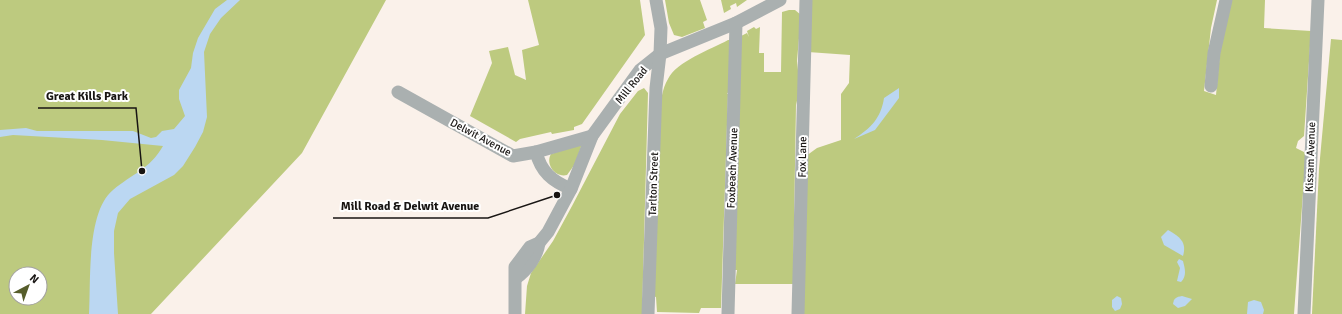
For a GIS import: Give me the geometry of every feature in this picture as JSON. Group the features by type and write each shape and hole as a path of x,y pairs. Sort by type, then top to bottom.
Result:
{"street":[{"name":"Tarlton Street","path":"648,314 656,88 661,28 656,0"},
{"name":"Mill Road","path":"539,243 555,220 571,189 592,136 640,70 660,54 736,23 780,0"},
{"name":"Fox Lane","path":"798,314 806,0"},
{"path":"1211,86 1214,53 1226,0"},
{"name":"Kissam Avenue","path":"1304,314 1318,0"},
{"name":"Foxbeach Avenue","path":"728,314 736,23"},
{"name":"Delwit Avenue","path":"398,92 512,156 536,152 592,136"},
{"path":"536,152 539,164 546,174 557,183 571,189"},
{"path":"515,314 516,278 514,267 530,247 539,243 538,253 522,274 516,278"}],"green space":[{"path":"0,0 386,0 302,153 151,314 0,314"},
{"path":"528,0 640,0 645,35 582,124 574,127 574,130 552,134 551,132 520,139 516,142 470,116 492,63 489,51 508,47 515,75 526,80 522,50 539,45"},
{"path":"665,0 700,0 707,20 703,22 705,28 682,37 674,35 669,23"},
{"path":"721,0 747,0 737,7 736,3 730,6 731,9 724,13"},
{"path":"812,0 1217,0 1211,28 1204,91 1216,95 1220,53 1229,0 1265,0 1264,28 1311,31 1304,136 1298,141 1296,148 1306,153 1294,314 802,314 806,156 817,148 841,140 841,94 849,83 850,55 808,52"},
{"path":"795,10 801,15 797,61 800,88 796,105 793,284 735,284 737,270 734,270 741,36 747,33 749,37 747,31 754,27 756,29 760,27 759,53 764,53 764,72 781,72 782,12"},
{"path":"1331,39 1342,40 1342,314 1312,314 1319,169"},
{"path":"728,40 729,91 727,94 721,308 701,308 699,313 657,312 656,297 652,296 659,112 663,91 672,73 686,61"},
{"path":"644,88 648,93 642,314 525,314 527,286 531,273 553,241 620,114 638,91"},
{"path":"582,144 575,164 567,175 559,174 552,169 549,162 551,154"}],"water":[{"path":"227,0 240,0 221,18 210,34 204,52 207,117 203,132 183,166 174,175 130,199 118,213 114,231 114,253 118,314 89,314 90,267 94,230 98,214 104,200 120,184 146,166 158,154 163,146 102,140 13,135 0,137 0,130 26,128 37,131 133,131 151,138 156,137 162,131 174,129 185,116 179,99 179,90 191,68 193,53 198,38 215,9"},
{"path":"899,88 899,98 875,130 854,139 865,131 878,117 884,98"},
{"path":"1168,230 1182,240 1184,247 1183,256 1164,245 1161,237"},
{"path":"1179,259 1183,261 1185,270 1185,275 1181,282 1177,281 1180,268 1177,262"},
{"path":"1117,296 1121,298 1122,304 1120,309 1115,311 1112,307 1112,300"},
{"path":"1182,296 1192,299 1185,306 1178,308 1173,304 1173,302 1176,298"},
{"path":"1254,300 1261,302 1264,310 1263,314 1247,314 1248,302"}],"place":[{"name":"Great Kills Park","path":"142,171"},
{"name":"Mill Road & Delwit Avenue","path":"557,195"}]}
